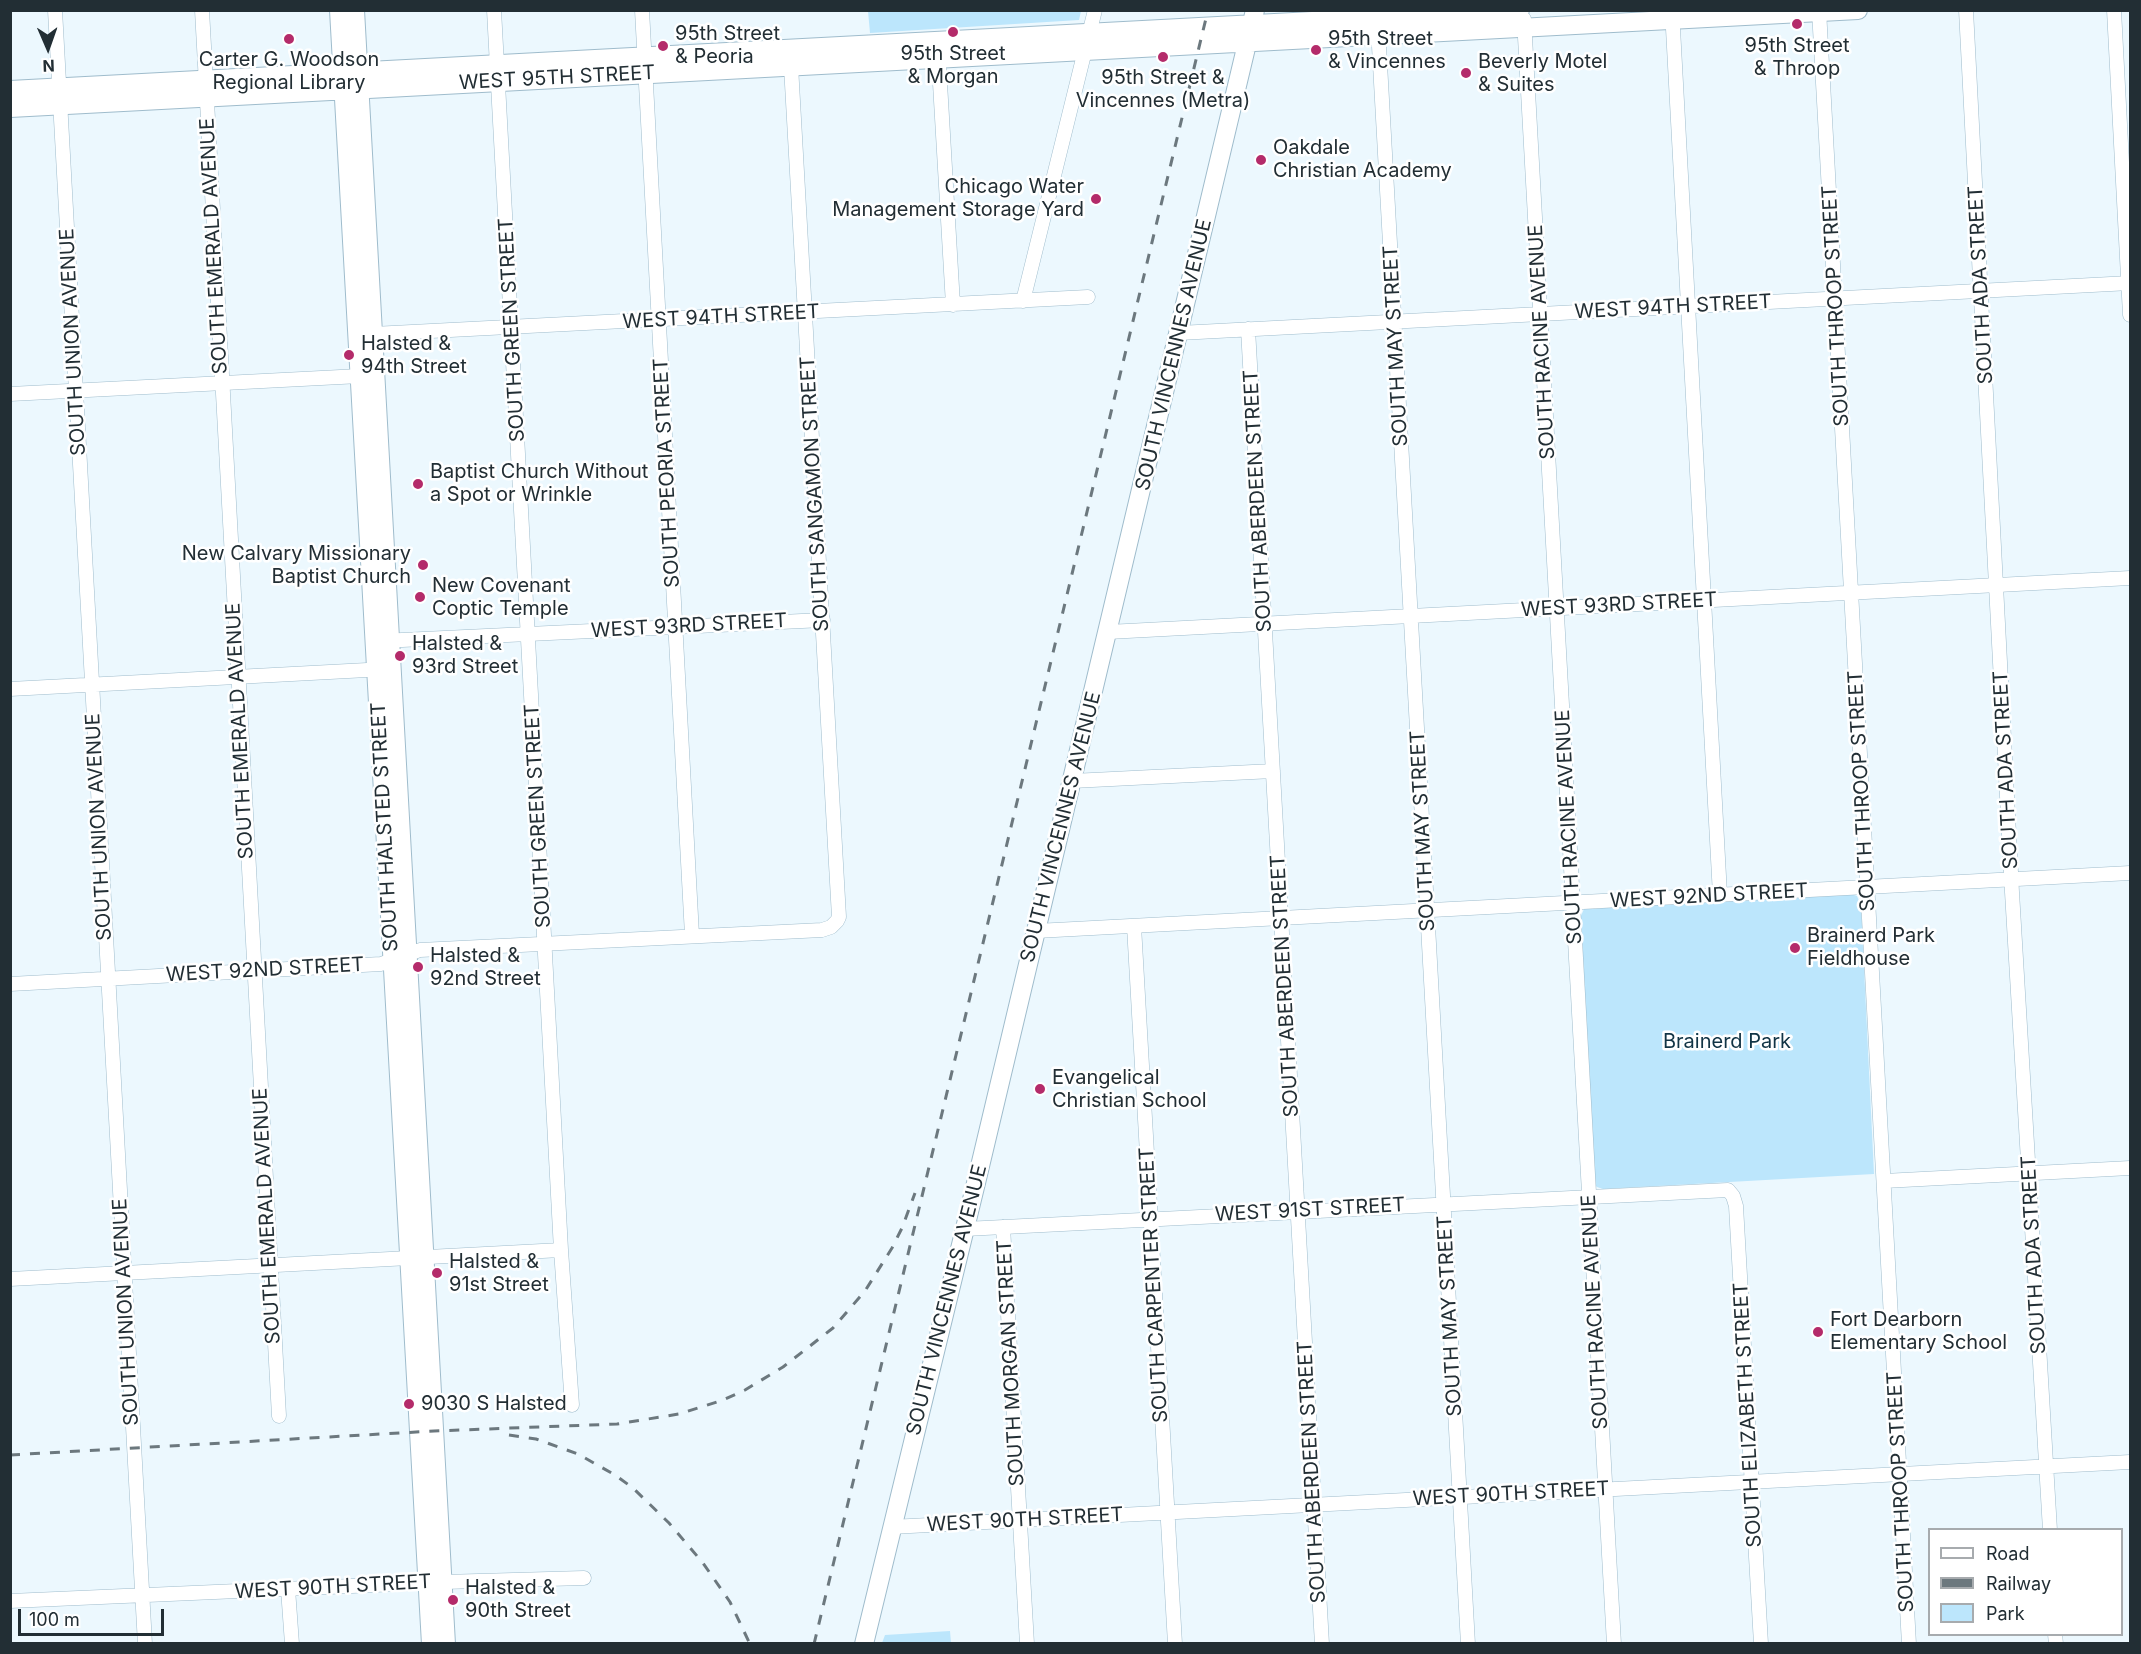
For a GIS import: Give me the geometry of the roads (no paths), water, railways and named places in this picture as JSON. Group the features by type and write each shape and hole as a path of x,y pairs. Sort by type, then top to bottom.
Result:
{"main road":[{"name":"SOUTH HALSTED STREET","path":"339,10 351,80 373,334 368,378 435,1582 431,1644"},
{"name":"SOUTH HALSTED STREET","path":"355,10 351,80 358,346 368,378"},
{"name":"WEST 95TH STREET","path":"10,90 59,96 1087,42 1252,26 1378,27 1523,16 1858,10"},
{"name":"SOUTH VINCENNES AVENUE","path":"864,1644 1252,26"},
{"name":"WEST 95TH STREET","path":"645,65 791,66 938,50"},
{"name":"WEST 95TH STREET","path":"10,108 59,96"},
{"name":"SOUTH HALSTED STREET","path":"435,1582 446,1644"}],"street":[{"name":"SOUTH UNION AVENUE","path":"55,10 145,1644"},
{"name":"SOUTH EMERALD AVENUE","path":"202,10 279,1416"},
{"name":"SOUTH GREEN STREET","path":"494,10 561,1250 572,1405"},
{"name":"SOUTH PEORIA STREET","path":"642,10 692,935"},
{"path":"1023,301 1095,10"},
{"name":"SOUTH ADA STREET","path":"1966,10 2049,1528"},
{"path":"2114,10 2130,315"},
{"name":"SOUTH THROOP STREET","path":"1819,12 1909,1644"},
{"path":"1673,15 1720,895"},
{"name":"SOUTH RACINE AVENUE","path":"1523,16 1614,1644"},
{"name":"SOUTH MAY STREET","path":"1378,27 1468,1644"},
{"path":"938,50 952,305"},
{"name":"SOUTH SANGAMON STREET","path":"791,66 839,916 837,921"},
{"name":"WEST 94TH STREET","path":"1179,333 2130,283"},
{"name":"WEST 94TH STREET","path":"373,334 1088,297"},
{"name":"SOUTH ABERDEEN STREET","path":"1248,329 1322,1644"},
{"path":"358,346 373,334"},
{"path":"10,394 368,378"},
{"name":"WEST 93RD STREET","path":"1108,632 2130,578"},
{"name":"WEST 93RD STREET","path":"382,641 823,620"},
{"path":"10,689 384,669"},
{"path":"1072,781 1273,771"},
{"name":"WEST 92ND STREET","path":"1036,931 2130,873"},
{"name":"WEST 92ND STREET","path":"10,984 381,964 420,950 822,930 831,927 837,921"},
{"name":"SOUTH CARPENTER STREET","path":"1134,926 1175,1644"},
{"path":"1884,1181 2130,1168"},
{"name":"WEST 91ST STREET","path":"965,1229 1728,1190"},
{"name":"SOUTH ELIZABETH STREET","path":"1728,1190 1736,1206 1761,1644"},
{"name":"SOUTH MORGAN STREET","path":"1003,1227 1027,1644"},
{"path":"10,1279 561,1250"},
{"name":"WEST 90TH STREET","path":"891,1527 2130,1462"},
{"name":"WEST 90TH STREET","path":"10,1601 435,1582 584,1578"},
{"path":"288,1589 292,1644"}],"railway":[{"path":"814,1644 1208,10"},
{"path":"10,1455 434,1431 617,1424 679,1414 723,1400 745,1390 783,1367 833,1328 865,1291 892,1248 915,1193"},
{"path":"509,1435 536,1439 578,1454 633,1488 669,1523 703,1563 730,1602 750,1644"}],"place":[{"name":"95th Street & Throop","path":"1797,24"},
{"name":"95th Street & Morgan","path":"953,32"},
{"name":"Carter G. Woodson Regional Library","path":"289,39"},
{"name":"95th Street & Peoria","path":"663,46"},
{"name":"95th Street & Vincennes","path":"1316,50"},
{"name":"95th Street & Vincennes (Metra)","path":"1163,57"},
{"name":"Beverly Motel & Suites","path":"1466,73"},
{"name":"Oakdale Christian Academy","path":"1261,160"},
{"name":"Chicago Water Management Storage Yard","path":"1096,199"},
{"name":"Halsted & 94th Street","path":"349,355"},
{"name":"Baptist Church Without a Spot or Wrinkle","path":"418,484"},
{"name":"New Calvary Missionary Baptist Church","path":"423,565"},
{"name":"New Covenant Coptic Temple","path":"420,597"},
{"name":"Halsted & 93rd Street","path":"400,656"},
{"name":"Brainerd Park Fieldhouse","path":"1795,948"},
{"name":"Halsted & 92nd Street","path":"418,967"},
{"name":"Evangelical Christian School","path":"1040,1089"},
{"name":"Halsted & 91st Street","path":"437,1273"},
{"name":"Fort Dearborn Elementary School","path":"1818,1332"},
{"name":"9030 S Halsted","path":"409,1404"},
{"name":"Halsted & 90th Street","path":"453,1600"}],"park label":[{"name":"Brainerd Park","path":"1727,1042"}]}
